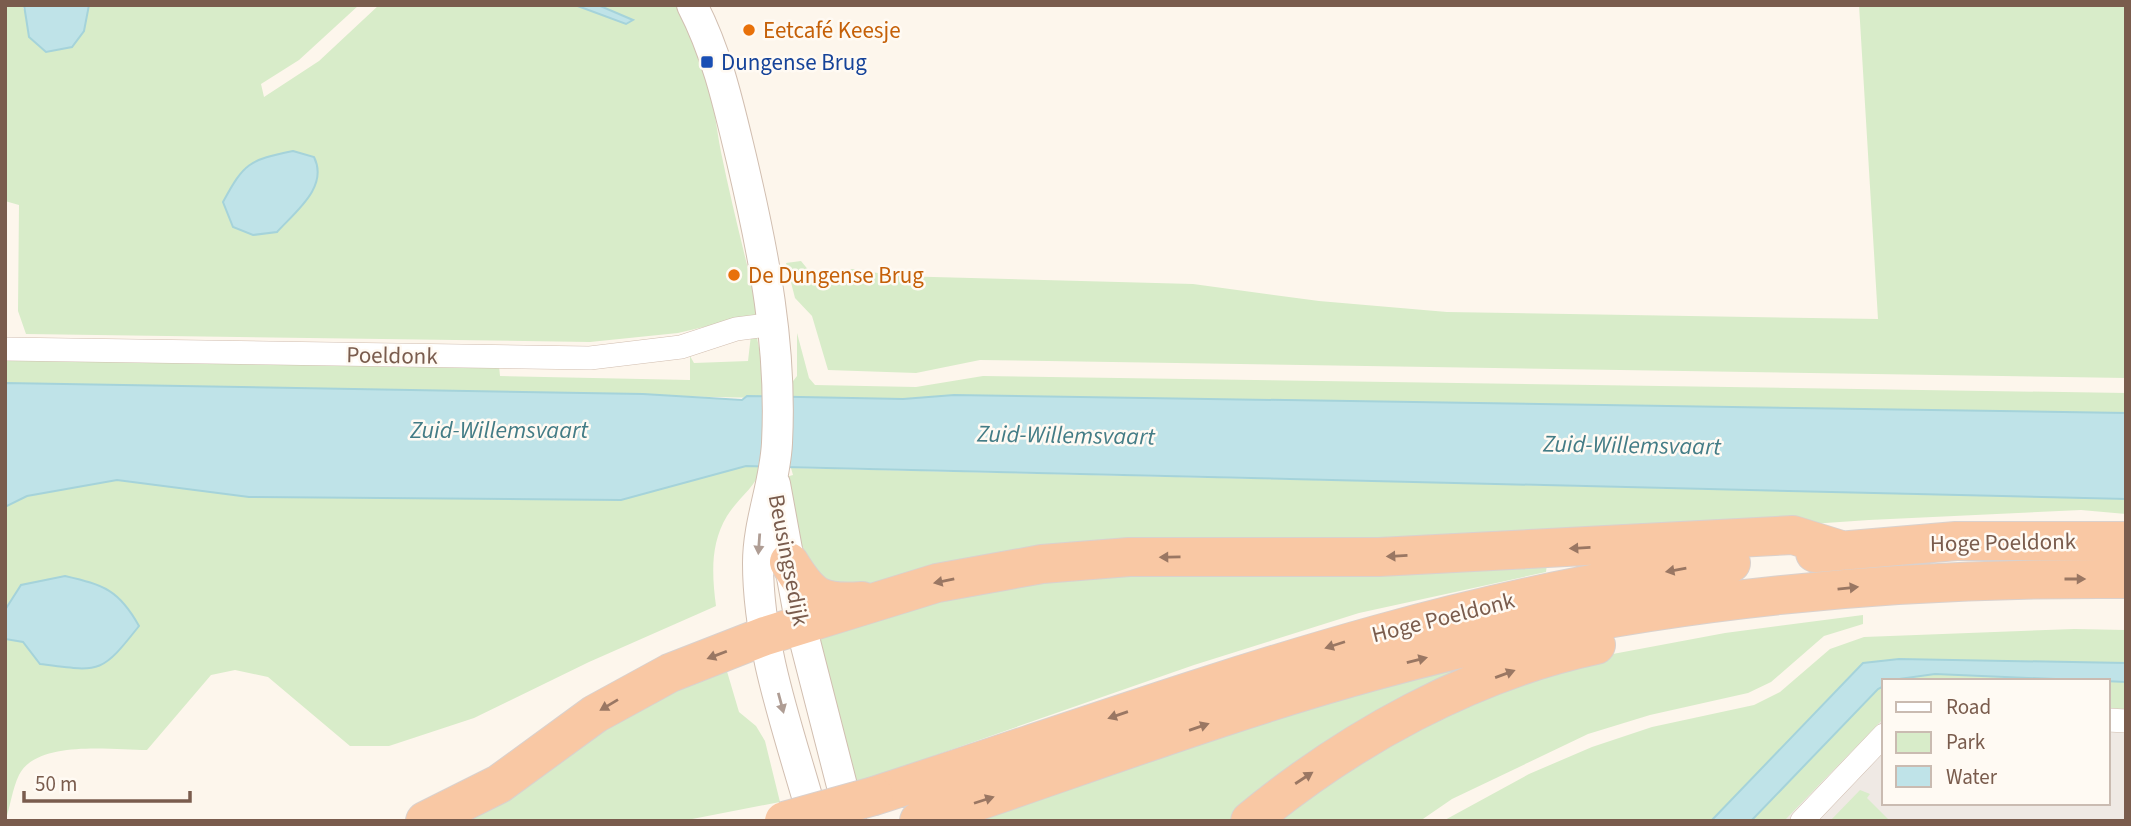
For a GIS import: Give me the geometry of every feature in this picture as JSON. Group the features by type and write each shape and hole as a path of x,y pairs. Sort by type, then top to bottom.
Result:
{"highway":[{"path":"425,821 499,784 631,692 783,631 875,600 937,583 1008,569 1129,557 1379,557 1793,535 1841,550"},
{"name":"Hoge Poeldonk","path":"784,821 862,808 1249,672 1367,635 1442,616 1692,567 1841,550 1956,541 2126,541"},
{"path":"789,562 805,587 825,601 875,600"},
{"name":"Hoge Poeldonk","path":"919,821 1374,671 1554,629 1690,605 1780,595 1958,581 2126,579"},
{"path":"1250,821 1297,782 1391,724 1472,686 1566,652 1722,618 1780,595"}],"street":[{"path":"692,5 715,53 765,258 775,324 777,397 773,477"},
{"name":"Poeldonk","path":"5,349 590,358 681,347 736,330 775,324"},
{"name":"Beusingsedijk","path":"773,477 789,562 783,631 814,821"},
{"name":"Beusingsedijk","path":"773,477 760,529 758,562 783,631 862,808"},
{"path":"1802,821 1882,737"}],"shaded area":[{"path":"2110,701 2126,701 2126,821 1776,821 1882,711 1882,805 2110,805"}],"green space":[{"path":"5,5 24,5 23,9 84,31 89,5 359,5 299,60 261,84 264,97 319,61 379,5 575,5 632,20 598,5 675,5 695,38 702,56 725,172 759,314 678,333 590,342 26,334 18,311 19,205 5,201"},
{"path":"1859,5 2126,5 2126,378 980,360 916,373 828,370 812,316 795,298 786,263 801,261 810,272 853,269 896,276 1193,284 1319,301 1447,312 1878,319"},
{"path":"797,333 809,378 815,385 916,387 983,376 2126,393 2126,413 954,395 903,399 787,397 790,385 797,376"},
{"path":"751,335 757,338 766,398 5,383 5,355 499,366 500,376 690,380 690,356 694,363 748,361"},
{"path":"746,466 762,467 756,481 731,510 721,527 713,571 716,606 589,662 474,718 389,746 350,746 268,677 235,670 211,675 147,750 96,748 58,751 28,764 19,775 5,821 5,639 23,642 40,664 21,585 5,610 5,507 27,496 117,480 249,497 621,500"},
{"path":"791,468 2126,499 2126,514 2081,510 1869,520 840,591 810,579 782,478 793,475"},
{"path":"1547,564 1546,572 1359,613 1194,665 873,777 850,782 812,630 1011,584 1078,577"},
{"path":"1863,615 1863,624 1824,636 1771,682 1748,693 1650,715 1588,734 1452,799 1420,821 1262,821 1394,732 1570,662 1725,633"},
{"path":"2074,629 2126,630 2126,663 1899,659 1863,663 1711,821 1443,821 1529,774 1592,747 1652,727 1754,705 1780,692 1830,649 1864,637"},
{"path":"1522,651 1236,821 980,821 1064,789 1379,686"},
{"path":"726,668 739,712 756,726 765,741 780,802 682,821 462,821 674,687"},
{"path":"1935,674 2055,679 1901,679"},
{"path":"2110,681 2126,682 2126,709 2110,708"},
{"path":"1882,687 1882,720 1784,821 1751,821"},
{"path":"1860,790 1870,794 1867,798 1890,821 1830,821"}],"water":[{"path":"24,5 89,5 84,31 72,47 46,52 29,37"},
{"path":"575,5 598,5 633,20 626,24"},
{"path":"293,151 314,157 317,168 314,189 301,207 277,232 253,235 233,227 223,202 243,171 266,157"},
{"name":"Zuid-Willemsvaart","path":"5,383 643,394 742,400 747,396 903,399 954,395 2126,413 2126,499 746,466 621,500 249,497 117,480 27,496 5,507"},
{"path":"65,576 109,591 124,604 139,626 116,653 98,666 76,668 40,664 23,642 5,639 5,610 21,585"},
{"path":"1899,659 2126,663 2126,682 2110,681 2110,679 1935,674 1882,679 1882,687 1751,821 1711,821 1863,663"}],"place":[{"name":"Eetcafé Keesje","path":"749,30"},
{"name":"Dungense Brug","path":"707,62"},
{"name":"De Dungense Brug","path":"734,275"}]}
